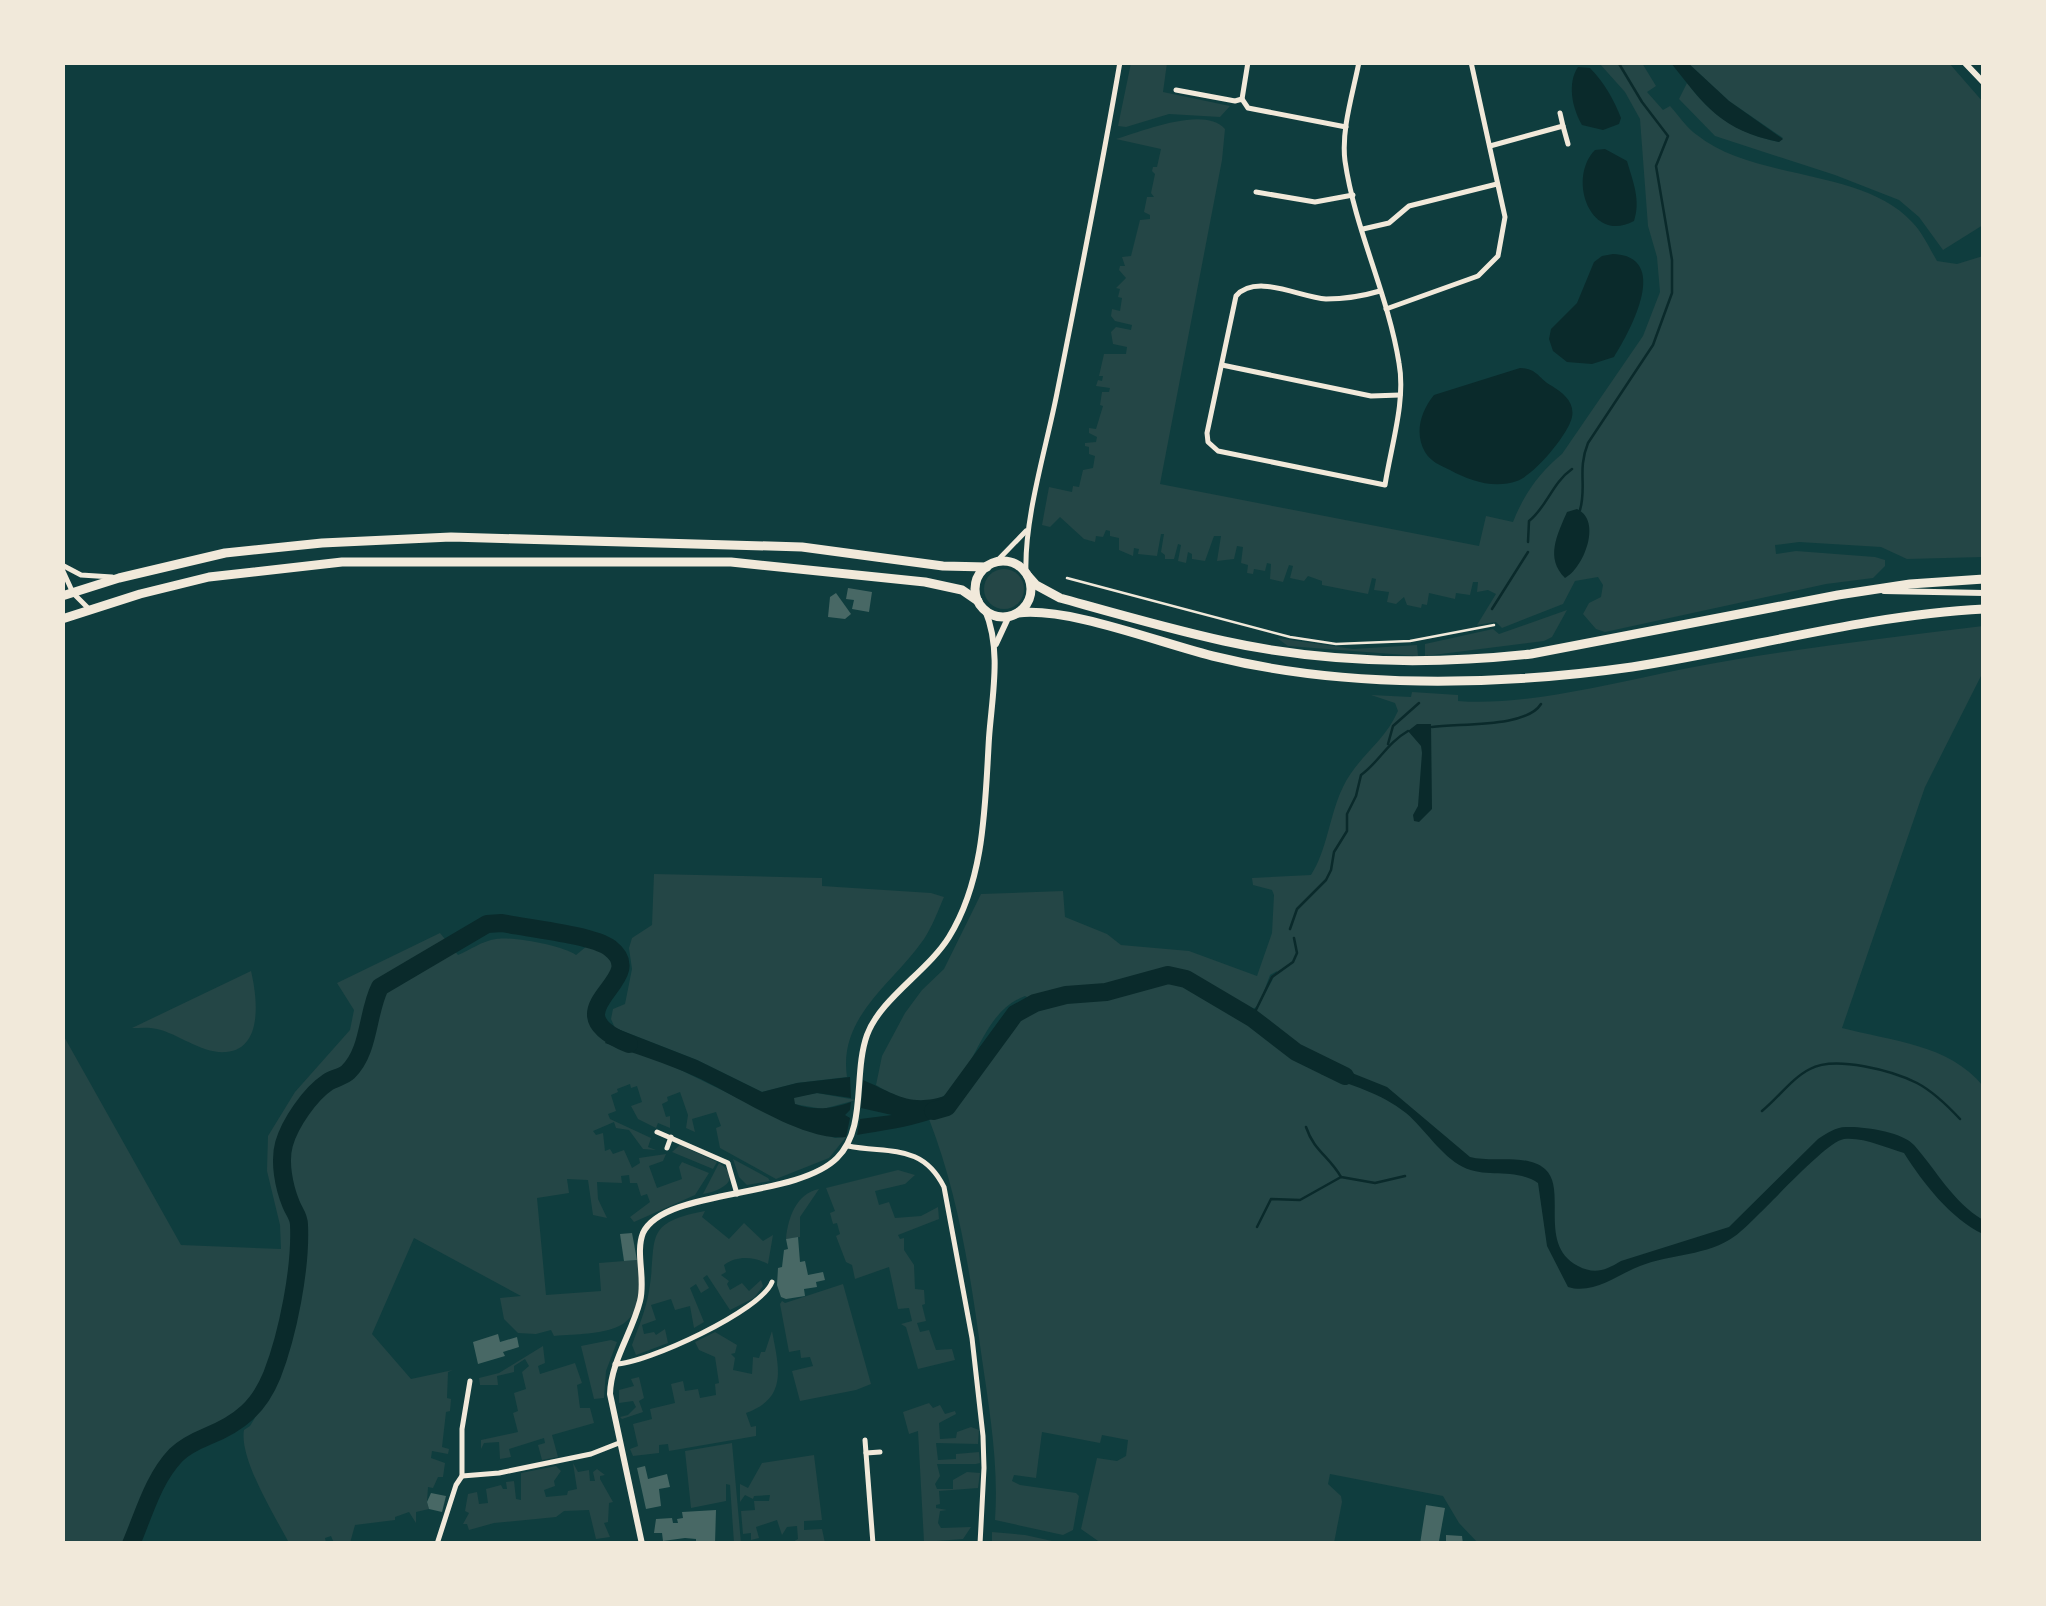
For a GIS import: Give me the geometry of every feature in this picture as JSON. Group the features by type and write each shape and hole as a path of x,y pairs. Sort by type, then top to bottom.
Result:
{"highway":[{"path":"68,594 118,578 254,549 451,538 802,546 973,569 1016,564 1036,586 1060,598 1225,642 1319,656 1411,661 1531,654 1838,595 1910,584 1984,579"},
{"path":"62,620 179,584 274,568 342,562 731,562 948,586 962,590 1000,617 1049,612 1221,658 1310,673 1485,682 1633,667 1865,623 1984,609"},
{"path":"982,606 976,582 992,564"},
{"path":"1014,614 1031,594 1027,574"}],"street":[{"path":"1027,574 1026,532 1056,398 1120,62"},
{"path":"1248,62 1242,99 1248,108 1346,127"},
{"path":"1359,62 1344,159 1386,309 1400,366 1400,396 1385,485 1218,450 1208,442 1236,296 1243,288 1255,286 1323,298 1380,291"},
{"path":"1386,309 1478,276 1498,256 1506,217 1472,62"},
{"path":"1964,62 1984,84"},
{"path":"1176,90 1242,99"},
{"path":"1560,112 1568,144"},
{"path":"1490,146 1563,126"},
{"path":"1363,230 1388,223 1409,206 1497,184"},
{"path":"1256,192 1315,202 1354,195"},
{"path":"1222,365 1371,396 1400,396"},
{"path":"992,564 1026,532"},
{"path":"89,609 68,594 63,571 118,578"},
{"path":"1873,591 1984,593"},
{"path":"642,1544 610,1394 616,1364 643,1290 640,1242 644,1230 670,1210 814,1174 836,1160 848,1146 867,1034 876,1018 934,959 962,913 984,820 995,645 982,606"},
{"path":"995,645 1014,614"},
{"path":"657,1132 728,1163 737,1194"},
{"path":"667,1148 670,1136"},
{"path":"848,1146 915,1155 932,1168 944,1186 972,1338 982,1436 980,1544"},
{"path":"616,1364 659,1355 742,1310 766,1294 772,1282"},
{"path":"438,1544 462,1476 462,1429 470,1381"},
{"path":"865,1440 873,1544"},
{"path":"462,1476 499,1473 591,1454 619,1443"},
{"path":"866,1453 880,1452"}],"lane":[{"path":"1067,578 1290,637 1336,644 1410,642 1494,625"}],"shaded area":[{"path":"1131,63 1167,63 1163,92 1230,106 1220,117 1169,114 1118,126"},
{"path":"1599,63 1642,63 1656,86 1647,92 1663,110 1670,106 1693,132 1721,150 1866,192 1891,205 1916,226 1937,261 1957,264 1983,256 1983,557 1907,559 1881,547 1799,542 1775,545 1776,554 1796,551 1875,557 1885,560 1885,566 1873,578 1826,584 1605,632 1596,629 1583,614 1589,603 1601,597 1603,585 1598,577 1575,581 1563,604 1502,628 1496,622 1477,625 1496,594 1488,590 1477,592 1478,582 1473,582 1470,595 1456,593 1455,599 1429,593 1427,605 1422,604 1421,608 1407,605 1404,597 1396,604 1387,602 1389,592 1374,590 1376,579 1372,578 1368,594 1322,585 1322,581 1308,576 1304,581 1290,578 1293,566 1289,565 1283,582 1270,579 1271,564 1267,563 1265,571 1254,569 1253,574 1247,573 1248,565 1241,563 1243,547 1237,546 1234,559 1217,561 1221,536 1214,536 1205,561 1192,559 1188,552 1186,563 1178,561 1178,544 1174,559 1165,559 1161,552 1164,534 1157,556 1138,554 1139,549 1134,548 1133,556 1119,550 1119,538 1110,536 1110,531 1106,530 1103,537 1096,536 1095,542 1084,539 1060,517 1050,527 1042,525 1049,487 1072,492 1073,486 1079,487 1083,470 1093,468 1095,456 1089,454 1085,443 1096,442 1097,437 1089,433 1089,428 1096,429 1103,406 1102,392 1109,392 1110,388 1096,386 1098,380 1102,381 1103,376 1099,376 1104,354 1126,354 1127,347 1113,344 1111,332 1116,327 1131,330 1132,325 1115,321 1112,309 1120,311 1122,298 1116,288 1126,278 1119,270 1125,266 1122,257 1131,256 1140,220 1150,219 1144,212 1147,197 1154,197 1152,171 1157,167 1161,149 1116,139 1172,122 1203,119 1225,129 1222,160 1160,484 1479,546 1486,516 1513,522 1533,485 1562,454 1643,336 1660,292 1657,257 1648,226 1640,119 1625,92"},
{"path":"1671,63 1688,63 1729,101 1783,139 1779,142 1759,137 1729,123 1705,104"},
{"path":"1688,63 1949,63 1983,102 1983,225 1943,250 1919,217 1899,200 1715,136 1679,99 1687,83 1706,105 1739,129 1779,142 1783,138 1729,101"},
{"path":"1578,67 1590,68 1604,85 1621,118 1619,124 1603,130 1582,125 1572,96"},
{"path":"1605,149 1627,161 1635,191 1634,221 1619,226 1605,224 1595,216 1583,191 1587,162 1595,150"},
{"path":"1613,254 1630,258 1640,267 1643,280 1642,296 1629,330 1614,357 1592,364 1567,362 1553,351 1551,329 1577,303 1594,262"},
{"path":"1520,368 1534,372 1564,395 1572,407 1569,425 1541,463 1517,481 1491,484 1466,477 1430,458 1422,445 1420,430 1434,395"},
{"path":"1577,509 1589,524 1588,545 1578,565 1565,578 1555,562 1555,546 1567,512"},
{"path":"1004,569 1018,575 1024,589 1018,603 1004,609 990,603 984,589 990,575"},
{"path":"1567,610 1552,637 1544,641 1425,656 1425,644 1493,629 1499,634"},
{"path":"1983,626 1983,672 1925,787 1842,1028 1936,1053 1954,1061 1983,1086 1983,1543 1478,1543 1459,1523 1443,1496 1330,1474 1328,1484 1342,1502 1334,1543 1101,1543 1081,1529 1097,1458 1117,1461 1126,1456 1128,1440 1102,1435 1100,1443 1042,1432 1036,1478 1014,1475 1012,1481 1076,1493 1079,1496 1073,1530 1063,1535 995,1520 993,1436 972,1292 955,1205 929,1119 959,1103 1004,1028 1034,1002 1175,976 1252,1018 1259,1005 1250,1011 1183,974 1166,973 1102,988 1051,993 1033,1000 1025,996 1004,1009 951,1090 933,1101 909,1100 876,1085 882,1056 905,1013 944,969 981,894 1063,891 1065,917 1107,934 1121,945 1189,951 1257,976 1272,933 1274,895 1272,890 1253,885 1252,878 1311,875 1343,787 1398,711 1395,703 1371,695 1411,697 1412,692 1458,695 1458,701 1514,700 1766,655","holes":["1277,971 1259,1004 1270,975"]},
{"path":"1277,638 1353,649 1417,645 1418,656 1288,646"},
{"path":"1417,724 1431,724 1432,809 1419,822 1414,821 1413,815 1418,806 1422,753 1408,731"},
{"path":"654,874 822,878 822,886 944,897 924,939 859,1018 846,1055 847,1077 762,1092 697,1060 615,1028 611,1019 613,1009 625,1004 632,969 632,938 652,925"},
{"path":"440,933 458,955 504,938 550,945 576,955 593,941 620,960 621,970 596,1005 595,1014 607,1034 791,1124 835,1138 846,1137 829,1158 776,1179 720,1148 716,1128 721,1126 716,1112 692,1119 695,1132 686,1128 688,1115 680,1092 667,1097 668,1101 662,1104 666,1117 670,1116 670,1128 658,1123 656,1128 638,1119 631,1106 642,1102 637,1086 631,1088 630,1084 617,1089 611,1095 616,1111 608,1114 610,1119 651,1138 648,1147 656,1150 643,1149 629,1130 616,1128 614,1122 593,1131 596,1135 603,1133 605,1151 610,1149 613,1154 624,1150 632,1168 640,1163 639,1158 666,1154 663,1161 649,1166 657,1188 682,1179 682,1162 709,1173 695,1195 634,1222 630,1217 650,1202 647,1194 641,1196 637,1183 630,1183 629,1175 621,1176 622,1183 597,1182 598,1199 607,1218 593,1215 588,1180 567,1179 569,1193 537,1198 546,1295 601,1291 599,1263 637,1260 638,1303 622,1325 574,1335 554,1336 551,1330 518,1333 504,1319 500,1298 521,1296 414,1238 372,1334 411,1379 453,1370 448,1372 447,1398 451,1399 442,1447 449,1449 448,1454 432,1451 431,1458 445,1463 443,1477 438,1477 433,1488 428,1487 429,1509 416,1512 416,1523 409,1512 395,1520 355,1525 350,1543 334,1543 331,1536 325,1538 326,1543 289,1543 259,1487 247,1456 244,1430 260,1408 286,1350 303,1269 295,1277 275,1367 249,1414 177,1454 153,1490 131,1543 63,1543 62,1033 181,1245 281,1249 280,1225 267,1171 268,1136 295,1092 350,1030 354,1010 337,983"},
{"path":"251,971 255,1020 247,1042 238,1049 217,1052 157,1029 132,1028"},
{"path":"615,1028 697,1060 762,1092 850,1077 851,1098 817,1093 794,1098 795,1104 816,1108 851,1102 845,1115 850,1118 846,1137 829,1137 789,1124 683,1071 605,1043"},
{"path":"1327,1063 1387,1087 1470,1157 1528,1161 1545,1169 1554,1190 1559,1245 1566,1257 1590,1270 1605,1269 1729,1227 1818,1139 1842,1127 1882,1131 1909,1140 1954,1195 1983,1220 1983,1234 1939,1199 1904,1153 1867,1141 1844,1139 1822,1153 1724,1243 1640,1266 1596,1286 1568,1287 1547,1246 1538,1183 1520,1175 1463,1167 1396,1106 1321,1074"},
{"path":"863,1080 904,1098 923,1100 948,1095 959,1103 926,1121 857,1135 860,1119 892,1115 861,1108"},
{"path":"817,1093 856,1100 823,1109 794,1104 794,1097"},
{"path":"680,1145 717,1162 713,1169 672,1152"},
{"path":"733,1159 770,1181 747,1185 739,1177"},
{"path":"719,1163 730,1179 723,1187 703,1194"},
{"path":"898,1170 915,1175 905,1184 875,1191 879,1205 889,1202 895,1218 921,1216 938,1207 939,1219 898,1235 904,1238 904,1250 914,1265 915,1289 924,1290 926,1321 917,1323 920,1332 929,1330 936,1350 952,1349 955,1360 918,1369 906,1327 901,1324 912,1321 909,1308 898,1309 889,1267 855,1279 836,1236 840,1234 837,1223 833,1224 830,1213 835,1211 826,1188"},
{"path":"819,1189 800,1217 800,1237 786,1239 795,1207 805,1195"},
{"path":"705,1211 702,1217 729,1239 744,1223 763,1241 773,1235 768,1264 740,1258 724,1265 726,1272 721,1275 729,1281 730,1290 742,1283 749,1291 761,1280 763,1286 754,1298 730,1310 707,1275 703,1278 709,1288 701,1293 696,1284 690,1288 704,1322 694,1328 690,1306 675,1310 671,1299 651,1305 656,1320 642,1325 644,1334 656,1335 665,1329 668,1343 636,1355 632,1345 648,1298 656,1236 671,1221"},
{"path":"843,1284 871,1384 800,1401 792,1371 813,1366 810,1357 801,1358 800,1350 789,1352 780,1304"},
{"path":"772,1331 778,1369 775,1390 759,1407 746,1413 751,1427 756,1426 756,1436 669,1451 668,1444 659,1445 659,1453 633,1456 630,1449 638,1446 633,1424 652,1419 650,1409 675,1403 671,1384 683,1381 685,1391 698,1389 700,1398 716,1395 715,1384 719,1383 715,1357 699,1350 695,1342 715,1332 737,1345 731,1354 735,1358 733,1370 752,1374 753,1357 759,1358 765,1352"},
{"path":"617,1342 606,1371 604,1398 594,1399 581,1346"},
{"path":"543,1346 545,1363 538,1366 540,1374 575,1363 582,1383 577,1385 580,1408 590,1408 594,1423 552,1435 558,1457 542,1460 538,1445 545,1443 544,1438 509,1449 511,1457 500,1459 499,1442 484,1443 481,1449 481,1440 518,1432 513,1413 518,1411 514,1393 526,1389 522,1372 529,1366 525,1359 514,1366 514,1372 497,1376 498,1385 480,1385 479,1378 499,1373"},
{"path":"639,1377 643,1412 622,1419 636,1407 633,1401 619,1403 619,1390 634,1386 631,1379"},
{"path":"929,1403 933,1408 940,1405 945,1414 956,1414 939,1423 940,1439 956,1438 957,1432 971,1427 979,1430 978,1444 936,1443 938,1460 979,1452 980,1463 937,1464 937,1489 953,1489 953,1480 967,1472 980,1473 978,1488 939,1491 940,1504 936,1508 947,1510 940,1511 938,1523 941,1528 971,1527 963,1539 924,1542 918,1431 909,1434 903,1412"},
{"path":"732,1443 741,1543 734,1543 730,1485 726,1484 726,1501 691,1508 685,1451"},
{"path":"814,1455 822,1520 804,1521 804,1530 822,1529 825,1543 791,1543 798,1539 797,1526 787,1527 782,1535 777,1520 756,1527 759,1538 751,1540 751,1533 743,1534 741,1511 755,1510 754,1501 769,1501 770,1495 753,1499 745,1495 740,1502 740,1484 748,1488 762,1463"},
{"path":"573,1463 578,1472 589,1470 590,1481 595,1481 593,1472 597,1469 605,1475 600,1479 613,1502 609,1503 608,1522 604,1523 610,1537 596,1539 589,1510 564,1511 556,1517 494,1523 469,1530 463,1524 469,1513 465,1511 468,1494 477,1492 479,1504 488,1503 486,1489 501,1485 507,1489 506,1482 514,1481 516,1499 521,1500 521,1473 556,1466 561,1471 555,1486 544,1490 546,1497 567,1495 577,1489"},
{"path":"992,1532 1025,1535 1061,1543 992,1543"}],"building":[{"path":"848,588 872,592 869,612 852,609 854,600 846,599"},
{"path":"836,593 851,614 845,619 828,617 830,597"},
{"path":"632,1233 637,1260 624,1261 620,1234"},
{"path":"798,1237 800,1262 805,1261 808,1275 823,1272 825,1280 816,1282 817,1287 804,1289 805,1296 786,1299 781,1297 777,1285 778,1268 782,1267 784,1250 788,1249 786,1239"},
{"path":"498,1334 500,1342 517,1337 519,1347 478,1364 473,1342"},
{"path":"645,1466 648,1479 667,1474 670,1487 659,1489 661,1506 646,1509 637,1468"},
{"path":"431,1493 446,1496 442,1512 429,1509"},
{"path":"1426,1505 1445,1508 1436,1544 1420,1544"},
{"path":"716,1510 715,1544 696,1544 696,1539 685,1538 663,1541 662,1533 654,1533 656,1519 672,1518 673,1523 678,1523 682,1512"},
{"path":"1446,1535 1462,1536 1463,1544 1446,1544"}],"waterway":[{"path":"1580,510 1588,443 1653,345 1672,293 1672,260 1656,166 1668,136 1618,62"},
{"path":"1528,542 1529,521 1572,469"},
{"path":"1492,609 1528,552"},
{"path":"1388,744 1393,726 1419,703"},
{"path":"1432,727 1507,721 1533,712 1541,704"},
{"path":"1290,929 1297,909 1331,870 1334,852 1347,831 1347,814 1361,775 1408,731"},
{"path":"131,1544 168,1464 187,1446 247,1413 272,1375 292,1301 299,1242 298,1219 283,1174 284,1144 296,1118 314,1094 346,1074 355,1063 380,987 487,924 502,923 575,936 601,943 620,960 619,972 597,1007 597,1019 606,1031 629,1044"},
{"path":"1252,1018 1272,977 1293,962 1297,953 1294,938"},
{"path":"933,1111 947,1107 1015,1014 1035,1003 1066,995 1106,992 1168,975 1186,979 1252,1018 1296,1052 1345,1076"},
{"path":"1762,1111 1810,1069 1849,1064 1917,1083 1960,1119"},
{"path":"1306,1127 1341,1177"},
{"path":"1257,1227 1271,1199 1300,1200 1341,1177 1375,1183 1405,1176"}]}
